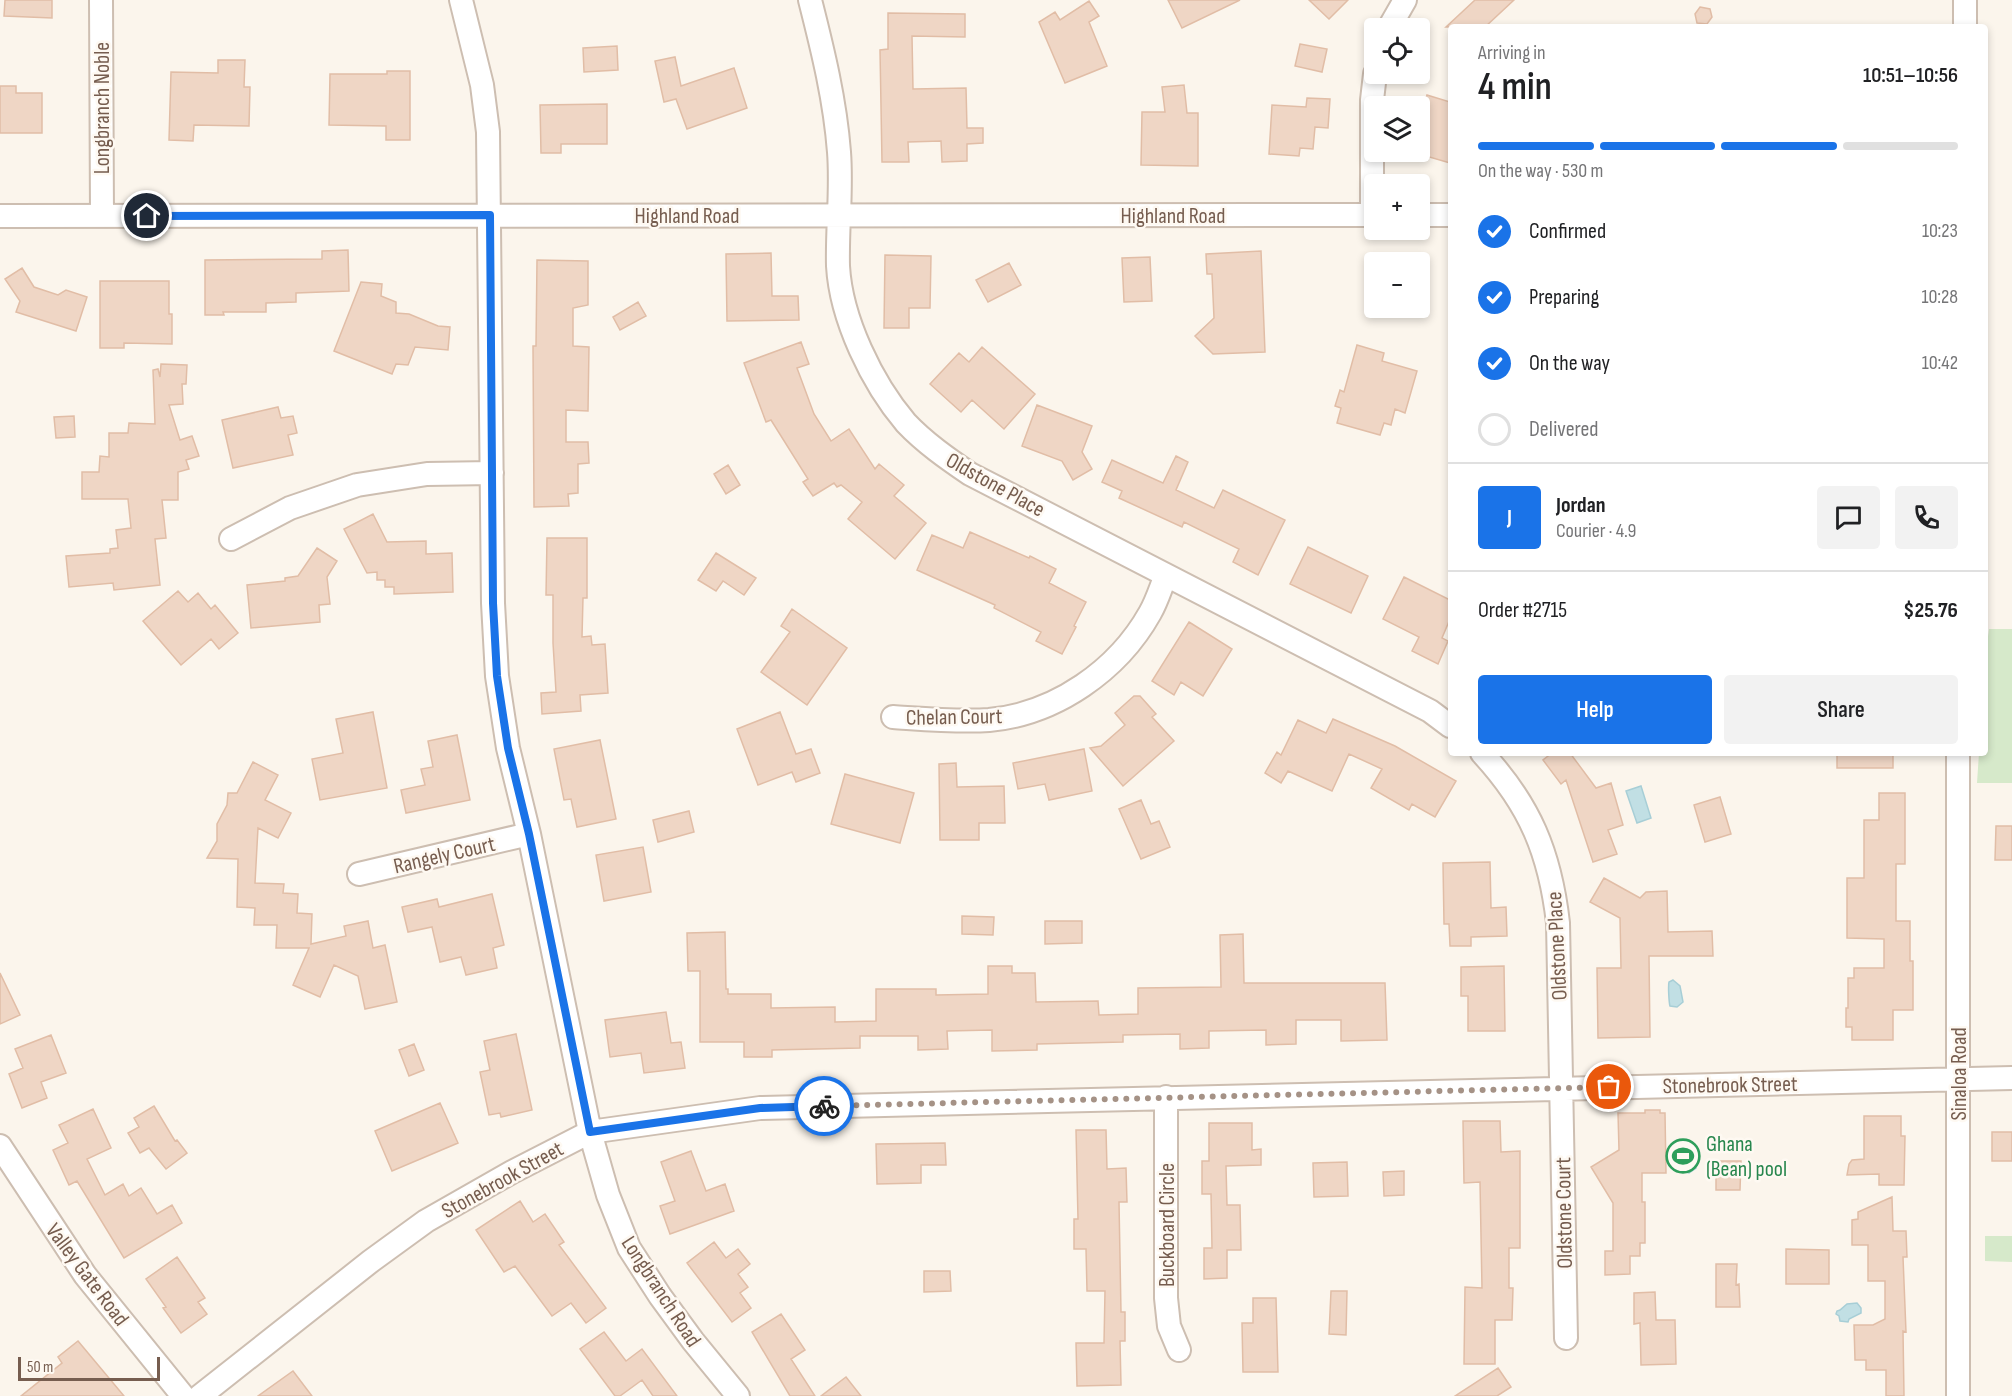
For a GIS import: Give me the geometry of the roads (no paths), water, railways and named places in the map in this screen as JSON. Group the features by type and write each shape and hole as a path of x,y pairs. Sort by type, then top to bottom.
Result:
{"street":[{"name":"Longbranch Noble","path":"101,0 102,216"},
{"path":"461,0 485,108 488,132 490,215"},
{"name":"Oldstone Place","path":"810,0 834,99 840,155 838,269 849,323 873,376 907,423 940,453 970,474 1430,711 1448,724"},
{"path":"1395,18 1405,0"},
{"path":"1965,0 1965,24"},
{"path":"1373,174 1374,84"},
{"name":"Longbranch Road","path":"490,215 493,603 497,676 508,748 529,834 590,1132 608,1195 629,1248 660,1296 738,1396"},
{"name":"Highland Road","path":"0,216 1364,215"},
{"path":"1430,215 1448,215"},
{"path":"231,539 290,508 357,485 427,474 492,473"},
{"name":"Chelan Court","path":"893,717 990,720 1029,711 1066,696 1100,674 1128,645 1151,612 1166,575"},
{"name":"Oldstone Place","path":"1485,756 1505,778 1536,829 1554,888 1558,923 1560,1088"},
{"name":"Sinaloa Road","path":"1958,756 1958,1396"},
{"name":"Rangely Court","path":"359,874 529,834"},
{"name":"Stonebrook Street","path":"200,1396 371,1261 426,1221 512,1172 590,1132 760,1108 2012,1078"},
{"name":"Oldstone Court","path":"1560,1088 1566,1338"},
{"name":"Buckboard Circle","path":"1166,1097 1166,1298 1169,1326 1179,1350"},
{"name":"Valley Gate Road","path":"0,1146 85,1275 183,1396"}],"water":[{"path":"1641,786 1651,818 1637,823 1626,791"},
{"path":"1673,980 1680,986 1683,1002 1677,1007 1670,1006 1669,982"},
{"name":"Ghana (Bean) pool","path":"1684,1141 1689,1143 1688,1147 1693,1143 1695,1145 1691,1158 1696,1163 1696,1168 1689,1173 1678,1170 1674,1166 1677,1145"},
{"path":"1857,1303 1861,1308 1861,1313 1849,1319 1848,1322 1840,1321 1836,1314 1837,1311 1847,1304"}],"place":[{"name":"Ghana (Bean) pool","path":"1683,1156"}]}
